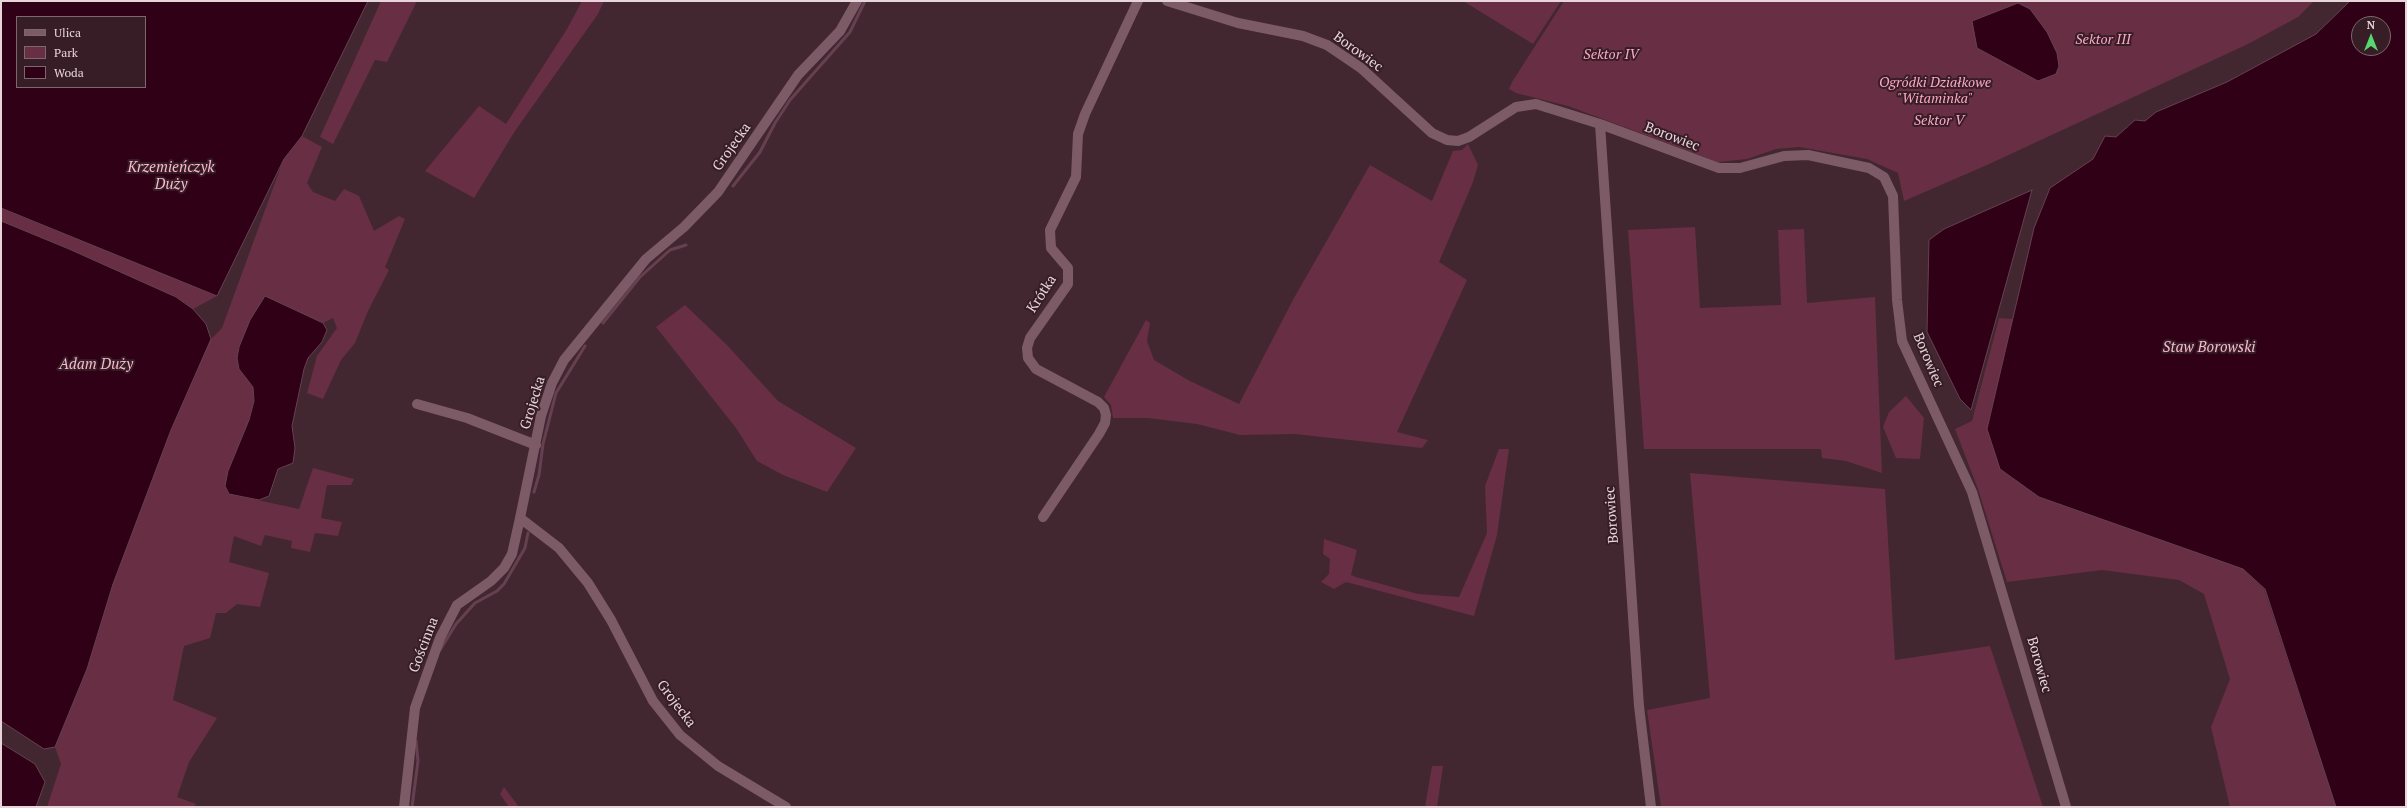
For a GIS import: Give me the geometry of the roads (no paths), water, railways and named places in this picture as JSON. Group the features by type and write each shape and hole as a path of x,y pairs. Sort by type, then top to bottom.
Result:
{"street":[{"name":"Grojecka","path":"786,807 718,766 680,735 656,706 611,620 588,583 559,548 520,518 541,416 548,392 569,353 646,259 684,227 718,192 798,75 840,31 857,1"},
{"name":"Krótka","path":"1043,517 1099,434 1105,422 1106,415 1104,408 1098,402 1036,369 1030,362 1027,348 1030,338 1068,284 1068,268 1051,248 1050,230 1076,177 1078,139 1082,121 1138,1"},
{"name":"Borowiec","path":"1167,1 1238,23 1303,36 1327,44 1361,68 1432,133 1443,139 1453,141 1464,139 1510,110 1528,104 1545,106 1600,124 1719,168 1740,168 1784,156 1808,155 1869,168 1876,171 1887,182 1893,196 1897,300 1902,341 1972,492 2066,807"},
{"name":"Borowiec","path":"1600,124 1639,706 1651,807"},
{"path":"417,404 467,418 536,446"},
{"name":"Gościnna","path":"404,807 415,708 440,638 457,605 491,582 504,568 512,554 520,518"}],"water":[{"name":"Krzemieńczyk Duży","path":"1,1 368,1 302,136 284,159 217,296 1,208"},
{"name":"Staw Borowski","path":"2350,1 2406,1 2406,807 2336,807 2265,589 2243,569 2039,497 2000,469 1987,429 2034,228 2050,188 2093,159 2105,136 2116,137 2135,120 2145,121 2156,112 2227,82 2316,34"},
{"path":"2018,3 2030,9 2047,32 2057,53 2059,66 2056,74 2038,81 1977,48 1972,21"},
{"path":"2032,190 1971,410 1960,399 1927,332 1929,240 1944,229"},
{"name":"Adam Duży","path":"1,221 69,249 176,297 193,309 206,324 211,339 171,430 113,584 87,669 55,747 44,749 1,721"},
{"path":"265,296 323,323 327,330 322,342 308,358 304,369 292,426 295,448 293,463 278,469 269,496 259,500 229,494 225,486 228,471 249,420 254,401 253,387 239,369 237,358 239,347 250,320"},
{"path":"1,743 35,764 45,782 36,807 1,807"}],"waterway":[{"path":"733,186 760,152 775,123 790,100 850,32 865,1"},
{"path":"603,323 640,277 670,250 686,245"},
{"path":"534,492 539,475 543,444 556,393 585,346"},
{"path":"440,650 456,624 475,603 497,591 504,584 525,548 528,533"},
{"path":"412,807 418,761 416,741"}],"park label":[{"name":"Sektor III","path":"2103,40"},
{"name":"Sektor IV","path":"1611,55"},
{"name":"Ogródki Działkowe \"Witaminka\"","path":"1935,92"},
{"name":"Sektor V","path":"1939,121"}]}
